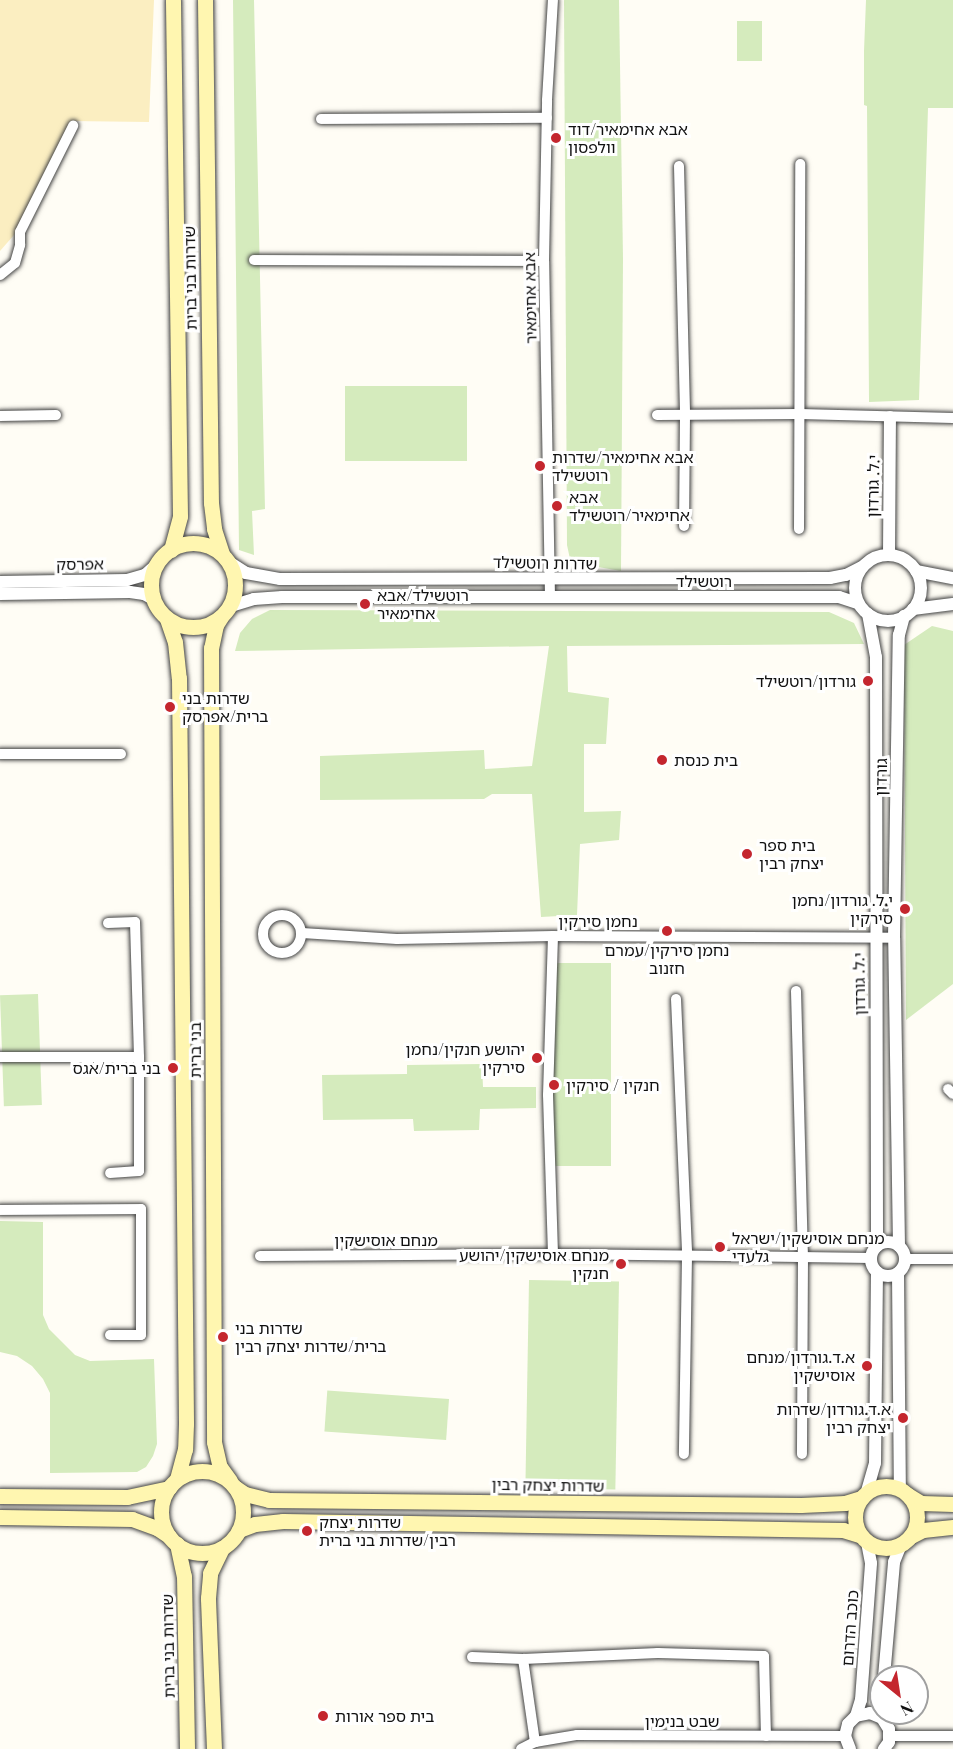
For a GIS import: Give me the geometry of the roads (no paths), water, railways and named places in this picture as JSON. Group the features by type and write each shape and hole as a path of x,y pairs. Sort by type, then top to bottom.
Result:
{"main road":[{"name":"שדרות בני ברית","path":"171,550 180,516 173,0"},
{"name":"שדרות בני ברית","path":"205,0 211,503 214,529 226,558"},
{"path":"192,543 203,544 226,558 236,584 226,612 209,625 195,628 180,626 168,619 153,599 151,582 156,565 171,550 192,543"},
{"name":"בני ברית","path":"226,612 216,625 211,648 214,1442 220,1467 233,1485"},
{"name":"בני ברית","path":"168,619 178,658 186,1424 185,1449 173,1483"},
{"path":"0,1496 127,1497 173,1483 190,1473 204,1471 218,1474 233,1485 243,1509 239,1530"},
{"path":"173,1483 161,1512 163,1525 173,1540"},
{"name":"שדרות יצחק רבין","path":"233,1485 245,1494 269,1500 801,1505 845,1503 864,1495"},
{"path":"863,1539 854,1516 864,1495 883,1486 904,1492 921,1503 953,1504"},
{"path":"904,1492 914,1502 917,1519 906,1540"},
{"path":"0,1517 132,1519 157,1528 173,1540 199,1552 222,1548"},
{"path":"214,1749 208,1598 210,1573 222,1548 239,1530 255,1524 291,1521 843,1530 884,1549 923,1530 953,1527"},
{"name":"שדרות בני ברית","path":"173,1540 184,1576 187,1749"}],"street":[{"name":"אבא אחימאיר","path":"550,597 544,261 547,118 553,0"},
{"path":"321,119 547,118"},
{"path":"0,274 15,263 20,245 20,232 73,126"},
{"path":"799,529 800,164"},
{"path":"679,166 685,415 684,526"},
{"path":"254,260 544,261"},
{"path":"657,415 800,414 953,418"},
{"path":"0,416 56,415"},
{"name":"י.ל. גורדון","path":"889,555 890,417"},
{"path":"953,578 916,571 904,560 889,555 870,560 862,567 855,584 858,603 868,614 886,621 909,613 953,604"},
{"name":"שדרות רוטשילד","path":"226,558 246,573 280,579 830,578 846,575 862,567"},
{"name":"אפרסק","path":"0,582 127,580 145,575 156,565"},
{"path":"909,613 920,590 916,571"},
{"name":"אפרסק","path":"0,594 130,592 144,594 153,599"},
{"name":"שדרות רוטשילד","path":"226,612 254,598 550,597"},
{"name":"רוטשילד","path":"550,597 839,597 858,603"},
{"name":"גורדון","path":"894,938 899,635 909,613"},
{"name":"י.ל. גורדון","path":"868,614 876,657 877,1246"},
{"path":"0,754 121,754"},
{"path":"108,923 135,922 139,1058 139,1171 110,1173"},
{"name":"נחמן סירקין","path":"302,933 397,939 553,936 894,938"},
{"path":"553,936 548,1095 553,1254"},
{"path":"894,938 899,1246 905,1259"},
{"path":"796,991 803,1256 802,1454"},
{"path":"676,999 687,1256 684,1454"},
{"path":"0,1057 139,1058"},
{"path":"0,1210 141,1209 141,1335 110,1335"},
{"path":"864,1495 875,1463 878,1272 871,1258 877,1246 886,1242 899,1246"},
{"name":"מנחם אוסישקין","path":"260,1256 553,1254 871,1258"},
{"path":"905,1259 953,1258"},
{"path":"904,1492 898,1272 905,1259"},
{"path":"878,1272 888,1276 898,1272"},
{"name":"כוכב הדרום","path":"845,1736 848,1724 856,1716 861,1700 871,1563 863,1539"},
{"path":"885,1665 894,1562 906,1540"},
{"path":"472,1657 523,1659 658,1653 764,1656 766,1736"},
{"path":"523,1659 535,1742"},
{"path":"856,1716 869,1713"},
{"path":"884,1749 890,1736 886,1725"},
{"name":"שבט בנימין","path":"521,1749 535,1742 577,1735 845,1736"},
{"path":"626,1736 626,1749"},
{"path":"845,1736 850,1749"},
{"path":"890,1736 953,1736"}],"place":[{"name":"אבא אחימאיר/דוד וולפסון","path":"556,138"},
{"name":"אבא אחימאיר/שדרות רוטשילד","path":"540,466"},
{"name":"אבא אחימאיר/רוטשילד","path":"557,506"},
{"name":"רוטשילד/אבא אחימאיר","path":"365,604"},
{"name":"גורדון/רוטשילד","path":"868,681"},
{"name":"שדרות בני ברית/אפרסק","path":"170,707"},
{"name":"בית כנסת","path":"662,760"},
{"name":"בית ספר יצחק רבין","path":"747,854"},
{"name":"י.ל. גורדון/נחמן סירקין","path":"905,909"},
{"name":"נחמן סירקין/עמרם חזנוב","path":"667,931"},
{"name":"יהושע חנקין/נחמן סירקין","path":"537,1058"},
{"name":"בני ברית/אגס","path":"173,1068"},
{"name":"חנקין / סירקין","path":"554,1085"},
{"name":"מנחם אוסישקין/ישראל גלעדי","path":"720,1247"},
{"name":"מנחם אוסישקין/יהושע חנקין","path":"621,1264"},
{"name":"שדרות בני ברית/שדרות יצחק רבין","path":"223,1337"},
{"name":"א.ד.גורדון/מנחם אוסישקין","path":"867,1366"},
{"name":"א.ד.גורדון/שדרות יצחק רבין","path":"903,1418"},
{"name":"שדרות יצחק רבין/שדרות בני ברית","path":"307,1531"},
{"name":"בית ספר אורות","path":"323,1716"}]}
